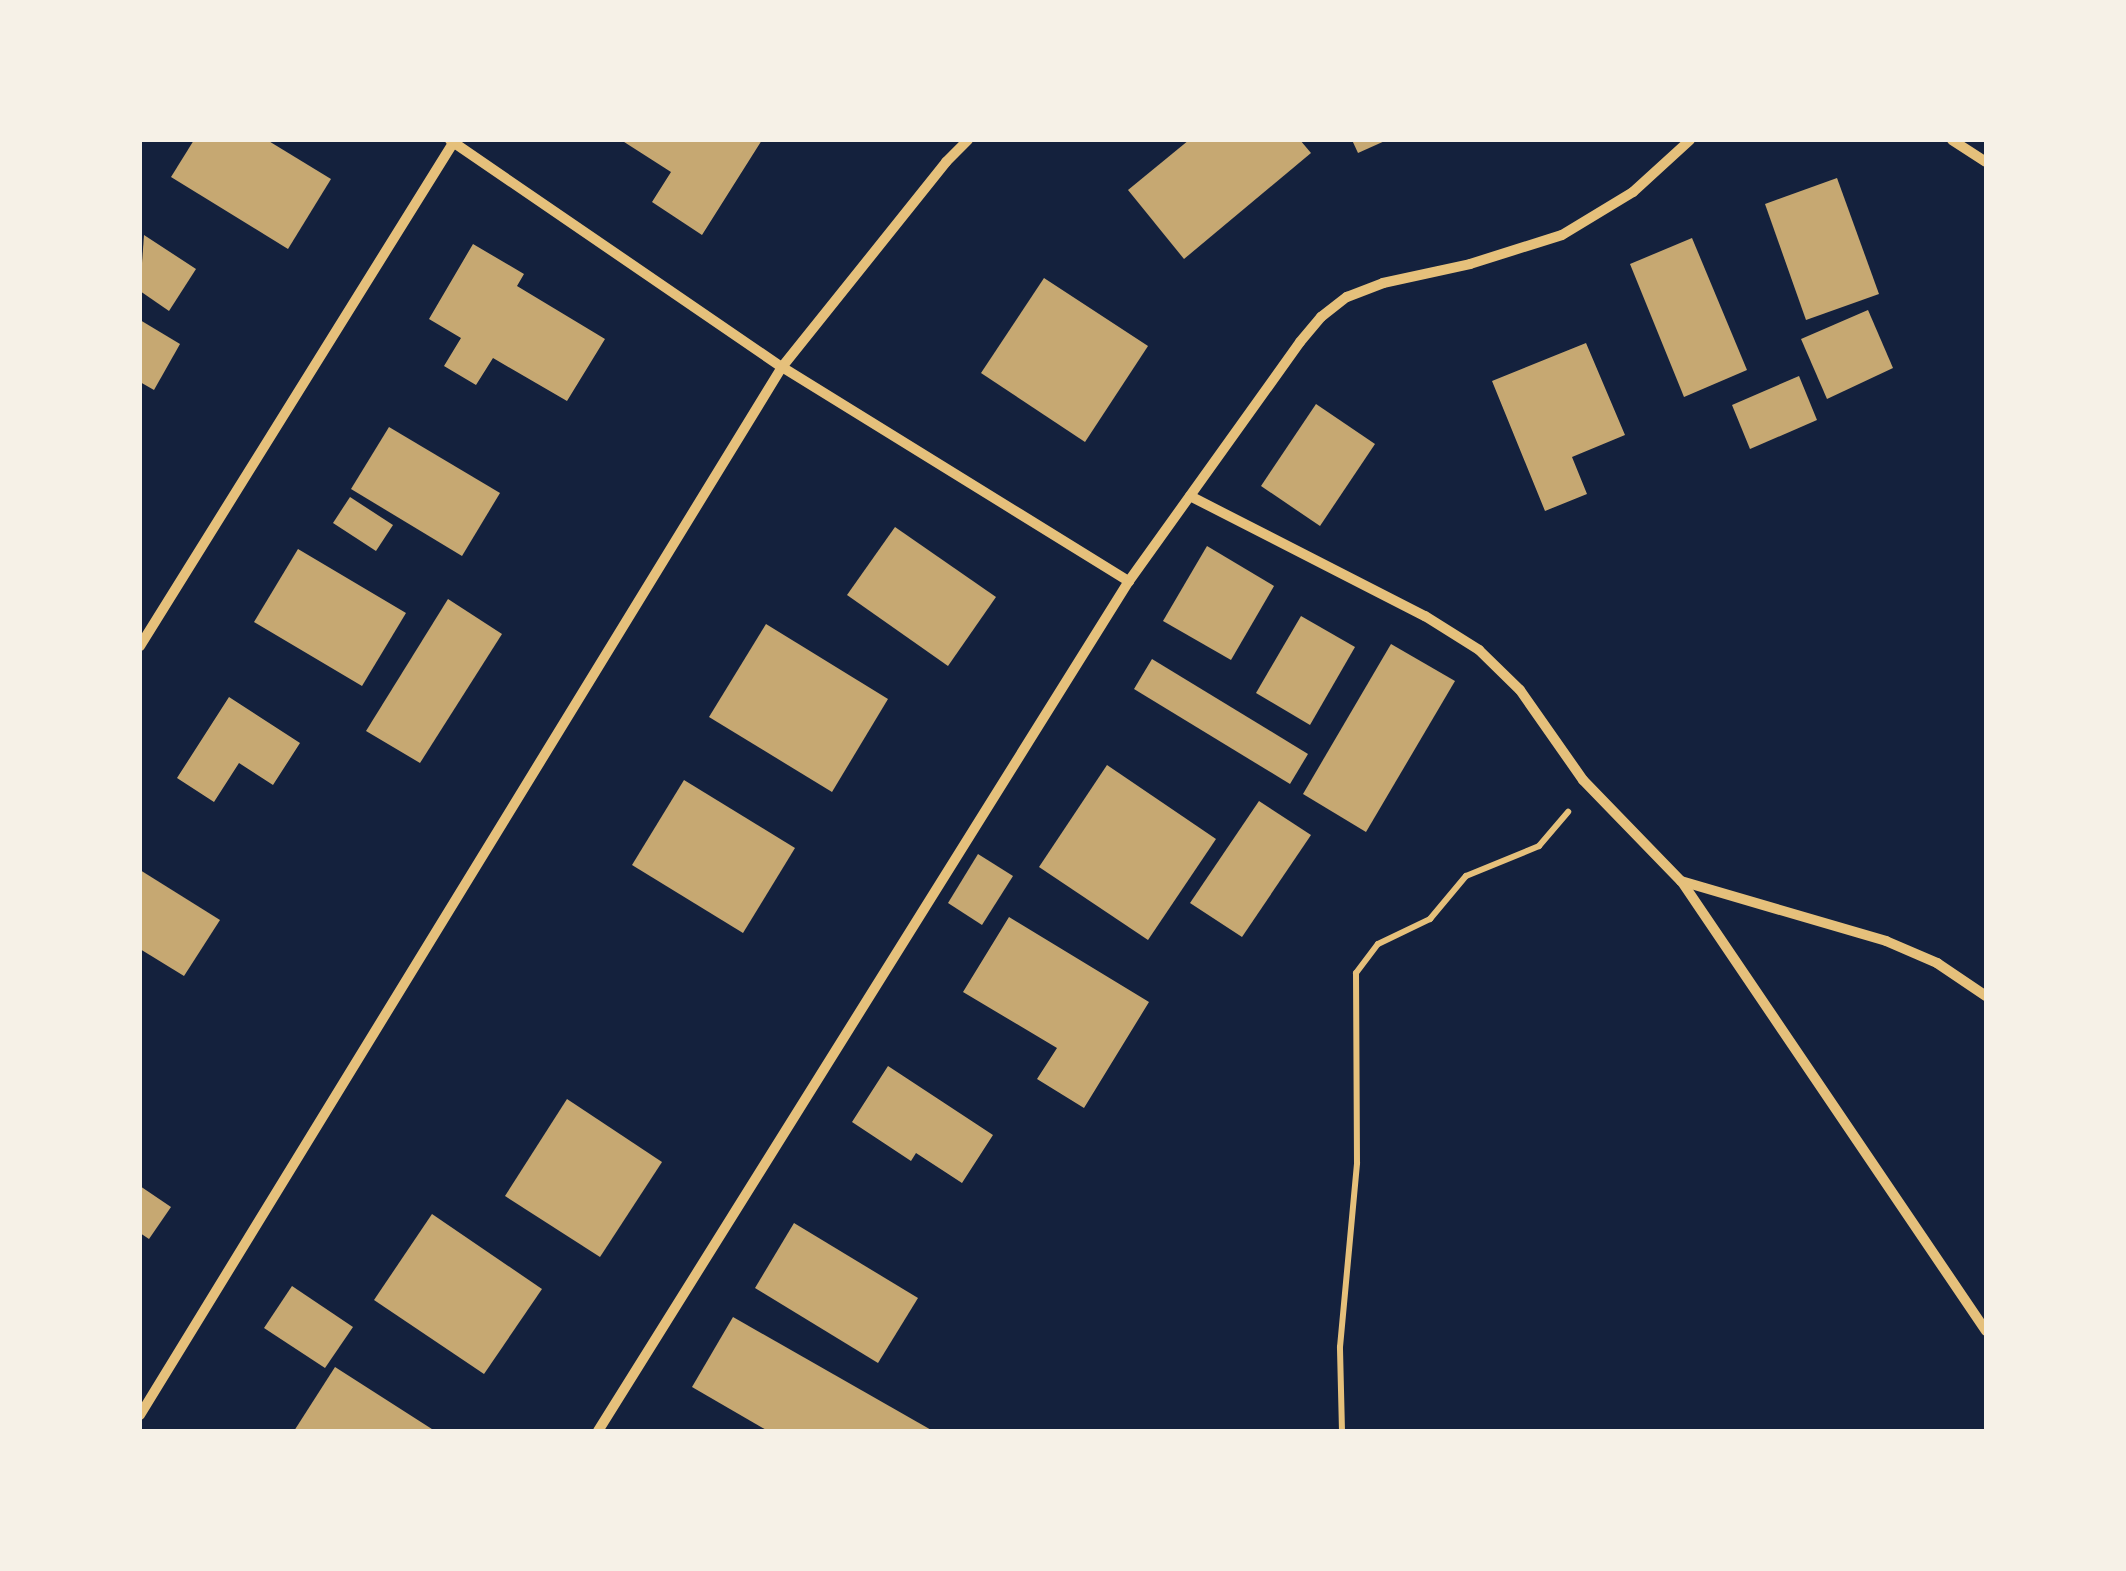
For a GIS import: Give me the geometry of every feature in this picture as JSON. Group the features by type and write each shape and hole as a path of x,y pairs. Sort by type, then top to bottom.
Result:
{"street":[{"path":"140,1414 782,367 946,162 968,140"},
{"path":"598,1431 1128,581 1321,317 1347,297 1383,283 1470,264 1562,235 1633,192 1690,140"},
{"path":"1952,140 1986,162"},
{"path":"140,646 453,141 782,367 1128,581"},
{"path":"1190,496 1425,616 1478,650 1520,690 1588,786 1681,882 1986,1331"},
{"path":"1681,882 1886,941 1937,963 1986,996"}],"path":[{"path":"1342,1431 1340,1347 1357,1163 1356,973 1378,944 1430,919 1466,876 1539,846 1588,786"}],"building":[{"path":"194,140 267,140 331,179 288,249 171,177"},
{"path":"621,140 762,140 702,235 652,202 671,172"},
{"path":"1189,140 1300,140 1311,153 1184,259 1128,190"},
{"path":"1352,140 1387,140 1358,153"},
{"path":"1837,178 1879,294 1806,320 1765,204"},
{"path":"144,235 196,269 169,311 140,291"},
{"path":"1692,238 1747,370 1684,397 1630,264"},
{"path":"473,244 524,274 517,286 605,339 567,401 493,358 476,385 444,366 461,338 429,319"},
{"path":"1044,278 1148,346 1085,442 981,373"},
{"path":"1868,310 1893,368 1827,399 1801,339"},
{"path":"140,320 180,344 154,390 140,382"},
{"path":"1586,343 1625,435 1572,457 1587,494 1545,511 1492,381"},
{"path":"1799,376 1817,420 1750,449 1732,405"},
{"path":"1316,404 1375,444 1320,526 1261,486"},
{"path":"389,427 500,493 462,556 351,489"},
{"path":"350,497 393,525 376,551 333,523"},
{"path":"895,527 996,597 948,666 847,595"},
{"path":"1207,546 1274,586 1231,660 1163,621"},
{"path":"298,549 406,613 362,686 254,622"},
{"path":"448,599 502,634 420,763 366,731"},
{"path":"1301,616 1355,647 1310,725 1256,693"},
{"path":"766,624 888,699 832,792 709,717"},
{"path":"1391,644 1455,681 1366,832 1303,794"},
{"path":"1152,659 1308,754 1290,784 1134,689"},
{"path":"229,697 300,743 273,785 239,763 214,802 177,778"},
{"path":"1107,765 1216,839 1148,940 1039,867"},
{"path":"684,780 795,848 743,933 632,865"},
{"path":"1259,801 1311,835 1242,937 1190,903"},
{"path":"978,854 1013,876 982,925 948,903"},
{"path":"140,870 220,920 184,976 140,949"},
{"path":"1009,917 1149,1002 1084,1108 1037,1079 1057,1048 963,992"},
{"path":"888,1066 993,1135 962,1183 916,1153 911,1161 852,1122"},
{"path":"567,1099 662,1162 600,1257 505,1196"},
{"path":"140,1186 171,1207 149,1239 140,1233"},
{"path":"432,1214 542,1289 484,1374 374,1300"},
{"path":"794,1223 918,1298 878,1363 755,1288"},
{"path":"292,1286 353,1327 325,1368 264,1328"},
{"path":"733,1317 933,1431 768,1431 692,1387"},
{"path":"335,1367 435,1431 294,1431"}]}
